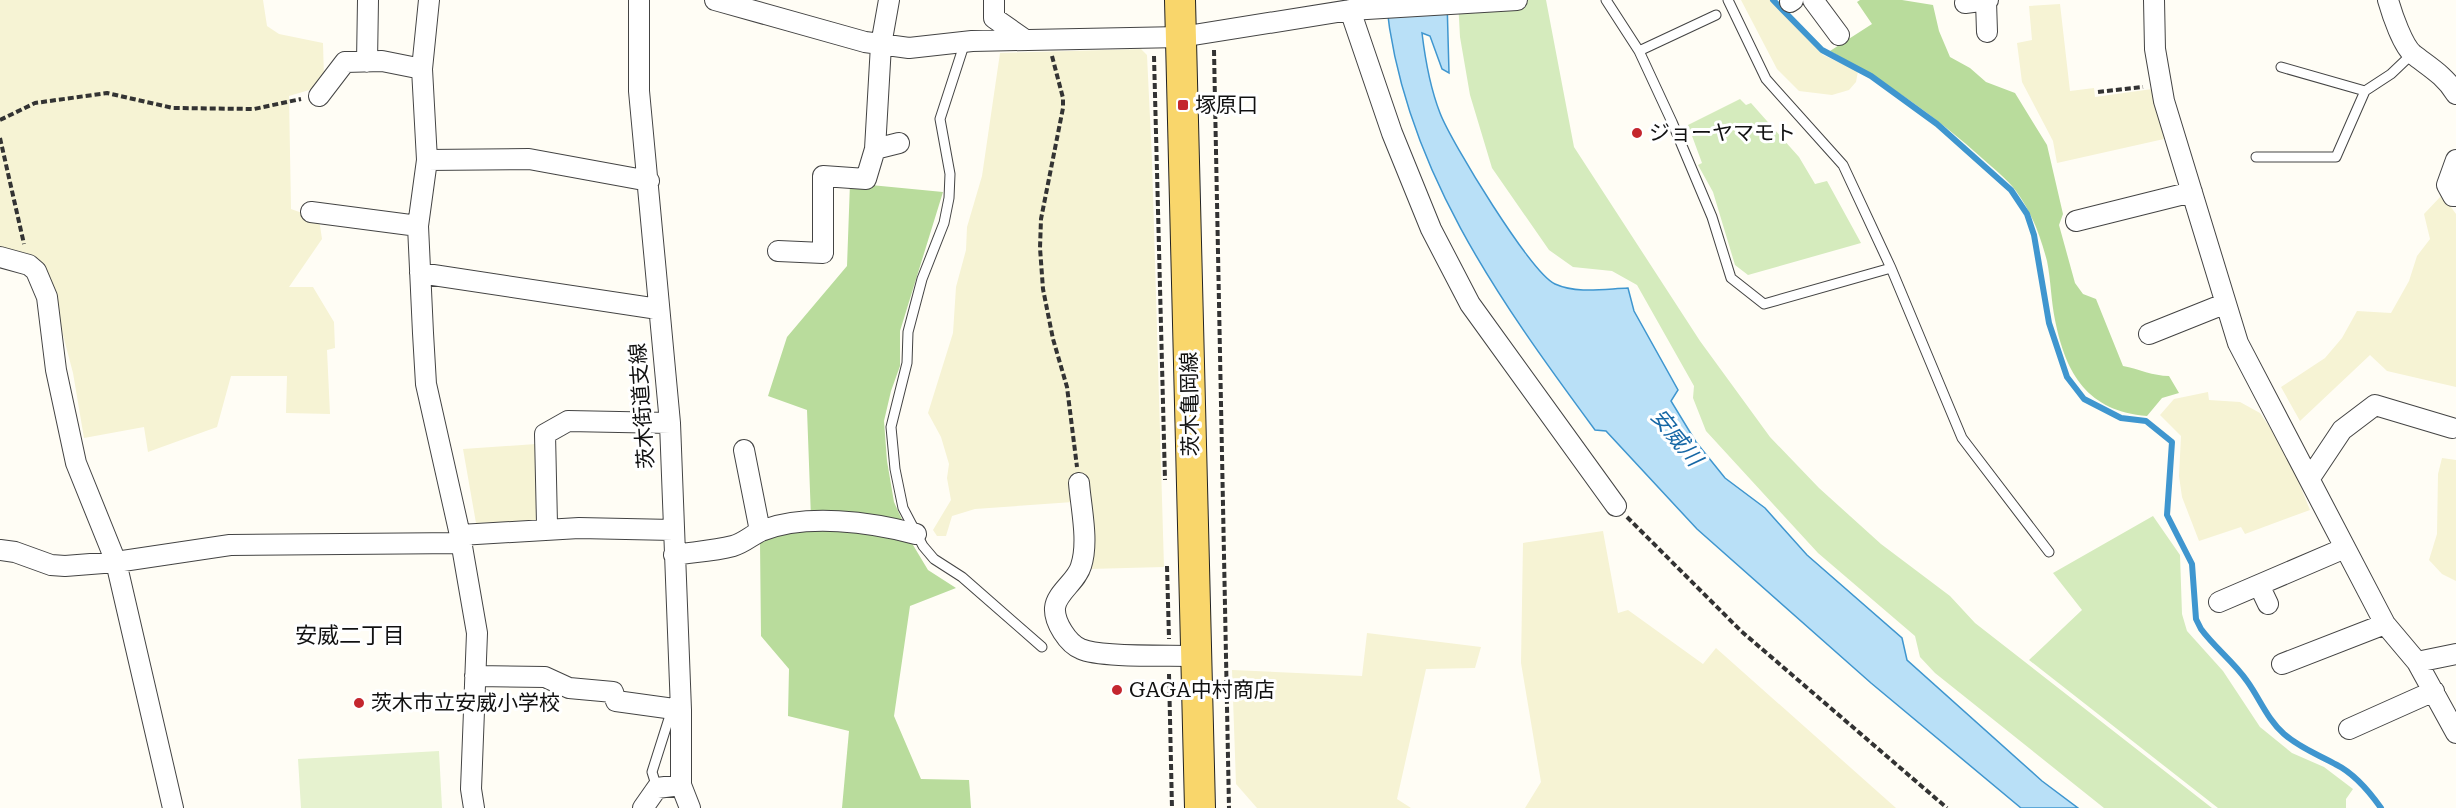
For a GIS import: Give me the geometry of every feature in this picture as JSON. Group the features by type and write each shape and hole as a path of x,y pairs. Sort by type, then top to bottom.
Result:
{"main road":[{"name":"茨木亀岡線","path":"1180,0 1182,655 1200,808"}],"street":[{"path":"367,62 368,0"},
{"path":"429,0 422,69 427,160 418,226 426,384 461,539 477,633 471,789 474,808"},
{"name":"茨木街道支線","path":"639,0 639,91 649,181 669,423 676,710 681,785 690,808"},
{"path":"715,0 881,45 909,48 965,42 1047,38 1181,37 1350,10 1517,0"},
{"path":"778,251 823,253 823,176 866,179 875,149 881,45 889,0"},
{"path":"994,0 994,18 1024,39"},
{"path":"1813,0 1839,35"},
{"path":"2154,0 2155,49 2161,85 2224,304 2238,343 2385,624 2417,662 2456,733"},
{"path":"2388,0 2392,17 2412,54 2438,71 2456,93"},
{"path":"1965,3 1987,1 1987,32"},
{"path":"1350,10 1392,133 1422,208 1470,304 1616,506"},
{"path":"319,96 345,62 382,61 422,69"},
{"path":"875,149 899,143"},
{"path":"427,160 529,159 649,181"},
{"path":"2456,160 2447,185 2453,196 2456,196"},
{"path":"2076,221 2192,192"},
{"path":"311,212 418,226"},
{"path":"0,257 29,265 36,271 47,297 56,370 76,463 116,562 173,808"},
{"path":"420,273 658,309"},
{"path":"2149,334 2224,304"},
{"path":"2310,478 2342,430 2375,405 2452,428"},
{"path":"548,524 545,434 568,420 669,423"},
{"path":"744,450 760,531"},
{"path":"1079,483 1084,552 1081,567 1055,605 1055,618 1073,645 1081,650 1182,655"},
{"path":"674,555 732,546 760,531 811,522 849,521 890,526 916,534"},
{"path":"0,550 15,552 51,565 116,562 230,544 461,539 579,528 673,530"},
{"path":"2219,602 2345,548"},
{"path":"2259,585 2268,604"},
{"path":"2282,664 2385,624"},
{"path":"2417,662 2456,654"},
{"path":"475,676 545,677 569,688 613,692 616,701 676,710"},
{"path":"2349,729 2434,691"},
{"path":"643,808 657,788 681,785"}],"lane":[{"path":"1606,0 1639,51 1712,217 1731,278 1764,304 1891,268"},
{"path":"1728,0 1766,79 1843,165 1891,268 1962,438 2049,552"},
{"path":"1639,51 1716,15"},
{"path":"965,42 940,119 950,174 946,214 922,279 908,332 907,363 891,427 903,508 916,534 934,559 962,577 1042,647"},
{"path":"2256,156 2336,157 2365,90 2391,74 2412,54"},
{"path":"2281,67 2365,90"},
{"path":"657,788 652,772 676,710"}],"path":[{"path":"1047,38 1063,98 1041,219 1040,258 1051,329 1067,387 1079,483"},
{"path":"1213,57 1229,808"},
{"path":"1154,58 1166,484"},
{"path":"2098,92 2161,85"},
{"path":"0,120 35,103 107,93 173,108 254,110 319,96"},
{"path":"0,138 29,265"},
{"path":"1616,506 1741,631 1947,808"},
{"path":"1167,564 1182,655 1172,808"}],"shaded area":[{"path":"0,0 263,0 267,26 279,34 323,43 324,79 316,88 289,96 291,209 319,219 322,239 289,287 313,287 334,322 335,348 327,350 330,414 286,413 287,376 231,376 217,427 148,452 144,427 84,438 73,373 53,297 0,250"},
{"path":"1741,0 1771,0 1823,55 1858,71 1856,82 1849,90 1832,95 1799,91 1777,69"},
{"path":"2060,4 2070,91 2094,88 2095,97 2152,89 2164,139 2057,163 2053,141 2022,82 2017,43 2032,40 2029,6"},
{"path":"1141,49 1147,55 1152,160 1164,567 1089,569 1073,502 975,509 952,516 946,536 937,536 933,530 951,500 947,478 949,464 941,437 928,413 953,333 956,287 966,250 967,227 982,176 1000,53"},
{"path":"2442,195 2456,214 2456,387 2387,371 2370,355 2300,421 2281,387 2325,358 2342,338 2357,311 2391,313 2409,281 2417,256 2430,239 2424,214"},
{"path":"2208,392 2209,400 2240,402 2260,413 2286,451 2310,510 2245,534 2241,527 2199,541 2182,497 2179,476 2181,436 2160,415 2174,399"},
{"path":"536,444 541,521 476,523 463,449"},
{"path":"2442,458 2456,460 2456,581 2442,574 2429,560 2437,534 2438,474"},
{"path":"1603,531 1618,613 1628,610 1703,664 1716,648 1896,808 1525,808 1541,782 1521,663 1523,543"},
{"path":"1367,633 1481,647 1475,668 1426,669 1397,799 1411,808 1257,808 1236,784 1232,670 1362,676"}],"green space":[{"path":"1458,0 1546,0 1574,147 1700,341 1770,437 1819,488 1881,544 1950,596 1975,623 2212,808 2104,808 1935,673 1920,657 1915,636 1818,553 1706,431 1693,398 1694,386 1637,285 1612,271 1573,267 1549,250 1492,168 1470,95 1460,37"},
{"path":"1860,0 1902,0 1933,5 1939,31 1950,57 1970,68 1986,82 2015,93 2047,145 2063,214 2059,225 2075,283 2083,294 2096,299 2123,366 2169,376 2179,393 2162,398 2147,416 2109,407 2083,387 2073,373 2060,340 2047,261 2041,242 2031,216 2016,191 2005,178 1929,114 1890,87 1830,51 1872,24 1857,2"},
{"path":"1740,99 1746,105 1751,103 1799,157 1815,184 1827,181 1861,243 1748,275 1735,265 1713,192 1698,165 1702,163 1688,125"},
{"path":"850,183 943,192 900,331 900,366 884,421 887,461 894,502 904,524 811,518 807,410 768,396 787,337 847,266"},
{"path":"2153,516 2180,555 2182,614 2187,631 2223,671 2260,727 2292,753 2324,767 2353,789 2346,799 2346,808 2218,808 2029,660 2082,610 2053,573"},
{"path":"811,527 907,535 928,570 956,588 910,606 894,716 921,779 969,780 971,808 842,808 849,731 788,716 789,669 761,636 760,543 774,534"},
{"path":"439,751 442,808 301,808 298,759"}],"water":[{"name":"安威川","path":"1386,0 1447,0 1449,73 1442,69 1430,36 1422,33 1437,104 1447,128 1475,177 1528,257 1544,275 1563,287 1591,290 1628,288 1634,311 1678,390 1671,401 1696,442 1725,478 1765,508 1807,555 1902,638 1907,660 2042,781 2078,808 2021,808 1871,683 1697,529 1606,431 1595,430 1524,331 1460,228 1434,174 1412,119 1396,61"}],"waterway":[{"path":"1773,0 1822,50 1871,76 1937,124 2011,190 2027,214 2034,235 2049,323 2067,377 2084,399 2121,418 2146,421 2172,442 2167,515 2192,564 2196,619 2201,629 2242,674 2268,715 2284,734 2349,772 2381,808"}],"place":[{"name":"塚原口","path":"1183,105"},
{"name":"ジョーヤマモト","path":"1637,133"},
{"name":"GAGA中村商店","path":"1117,690"},
{"name":"茨木市立安威小学校","path":"359,703"}],"district":[{"name":"安威二丁目","path":"350,635"}]}
